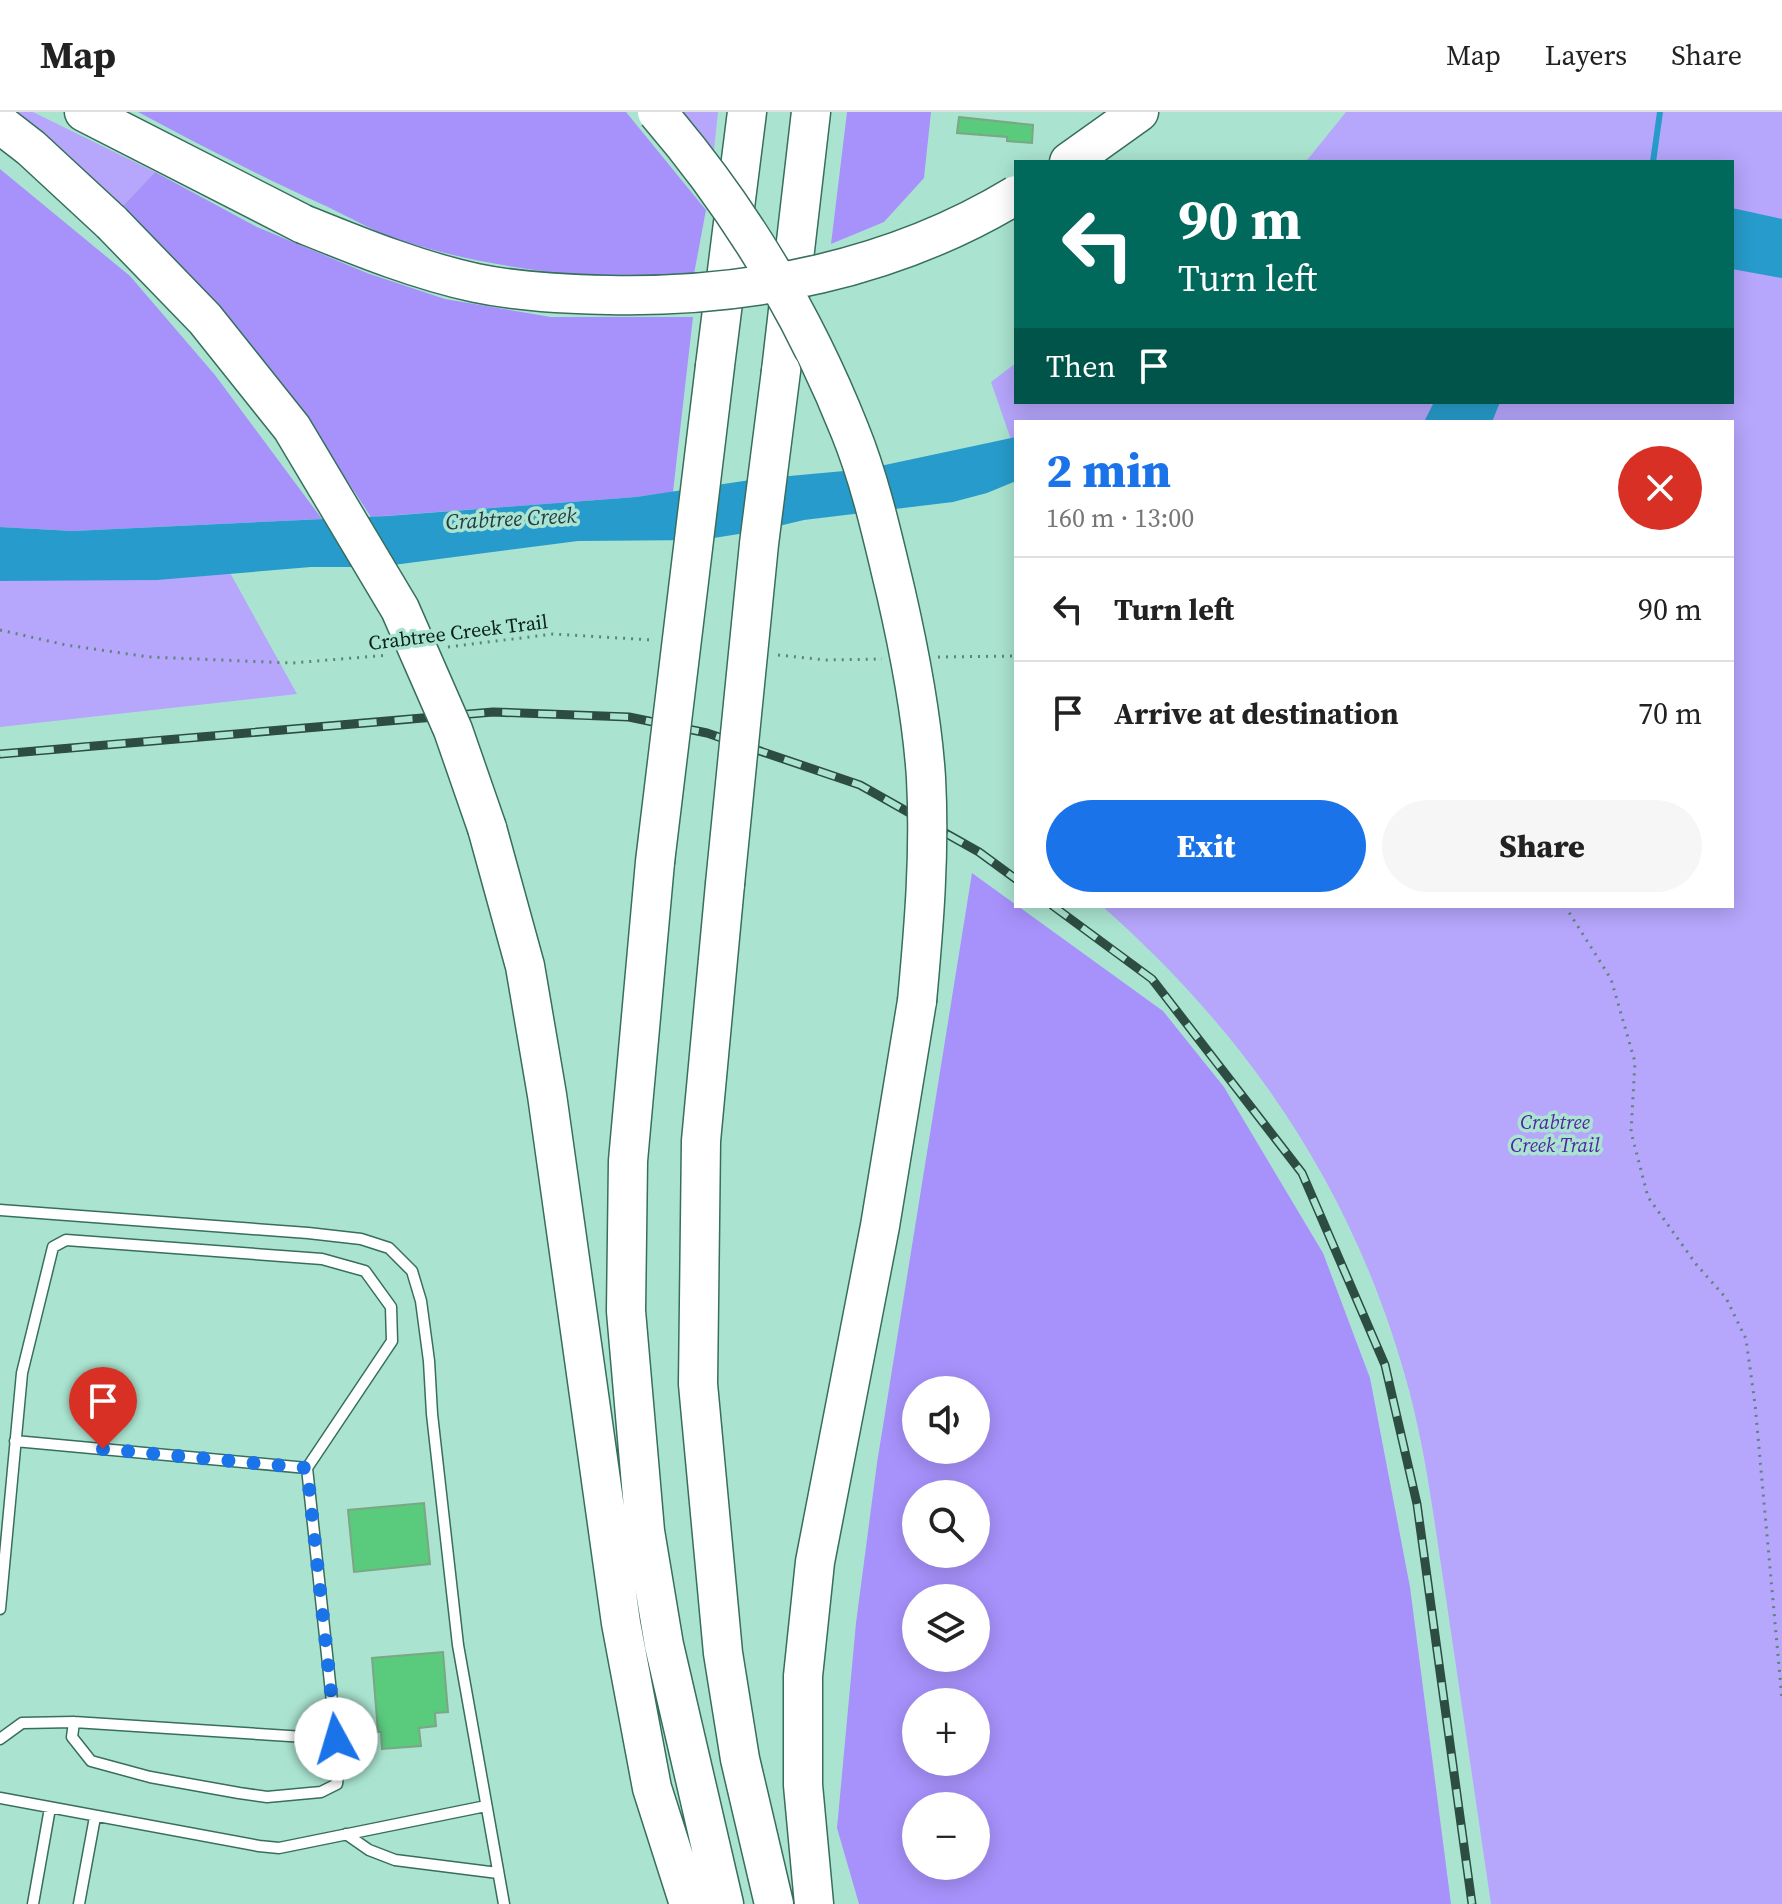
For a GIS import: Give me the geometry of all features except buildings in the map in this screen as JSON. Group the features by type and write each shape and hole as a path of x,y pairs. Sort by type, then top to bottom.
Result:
{"highway":[{"path":"84,112 303,224 388,259 477,283 561,294 667,296 744,289 837,271 919,243 1014,196"},
{"path":"657,112 699,160 752,240 799,318 850,431 879,522 913,666 926,777 927,897 917,1001 880,1226 815,1562 803,1676 803,1785 814,1904"},
{"path":"724,1904 664,1645 652,1574 645,1531 626,1311 628,1161 655,862 747,112"},
{"path":"774,1904 740,1759 723,1653 698,1384 701,1141 759,544 811,112"},
{"path":"1072,160 1139,112"},
{"path":"0,124 31,148 112,223 205,319 292,428 400,609 453,730 487,828 525,966 547,1095 621,1623 649,1773 689,1904"}],"lane":[{"path":"0,1210 361,1239 389,1248 412,1271 421,1301 429,1361 458,1645 504,1904"},
{"path":"0,1609 22,1373 53,1247 66,1240 322,1259 365,1271 391,1307 392,1341 307,1468 339,1767 337,1784 321,1792 267,1797 150,1777 91,1761 72,1737 74,1722"},
{"path":"15,1441 307,1468"},
{"path":"0,1739 22,1723 74,1722 336,1739"},
{"path":"0,1798 279,1848 486,1806"},
{"path":"33,1904 50,1808"},
{"path":"79,1904 95,1817"},
{"path":"346,1834 369,1850 395,1860 498,1873"}],"path":[{"name":"Crabtree Creek Trail","path":"0,630 66,645 149,657 292,663 398,654"},
{"name":"Crabtree Creek Trail","path":"445,648 553,634 654,640"},
{"path":"779,655 826,660 888,658"},
{"path":"934,657 1014,656"},
{"path":"1566,908 1611,979 1635,1062 1631,1132 1648,1197 1696,1264 1726,1298 1746,1339 1755,1404 1782,1699"}],"green space":[{"path":"15,112 33,112 155,172 122,207"},
{"path":"680,112 718,112 714,150"},
{"name":"Crabtree Creek Trail","path":"1346,112 1782,112 1782,1904 1491,1904 1426,1467 1409,1390 1387,1318 1360,1250 1328,1186 1292,1124 1252,1066 1206,1010 1104,908 1734,908 1734,420 1014,420 1014,448 991,382 1014,365 1014,404 1734,404 1734,160 1308,159"},
{"path":"0,548 223,560 297,694 0,727"}],"shaded area":[{"path":"138,112 626,112 706,210 694,274 659,277 582,275 502,265 427,248 369,227"},
{"path":"847,112 931,112 924,178 884,222 831,244"},
{"path":"0,169 130,276 215,375 322,519 73,531 0,527"},
{"path":"155,172 257,227 367,273 445,299 551,317 693,317 673,492 371,517 302,412 211,297 122,207"},
{"path":"972,873 1014,903 1014,908 1020,908 1163,1011 1224,1087 1323,1253 1370,1378 1410,1587 1451,1904 859,1904 837,1828 856,1623 877,1463"}],"water":[{"path":"1734,208 1782,219 1782,278 1734,269"},
{"path":"1433,404 1499,404 1493,420 1425,420"},
{"name":"Crabtree Creek","path":"1014,437 1014,482 987,493 953,502 804,520 701,540 578,541 378,567 311,567 157,580 0,581 0,527 73,531 387,516 636,497 757,479 866,469"}],"waterway":[{"path":"1653,160 1660,112"}],"railway":[{"path":"0,754 493,712 629,717 707,733 860,785 979,852 1014,878"},
{"path":"1056,908 1152,979 1302,1173 1385,1365 1417,1504 1472,1904"}],"route":[{"path":"103,1449 307,1468 336,1739"}]}
